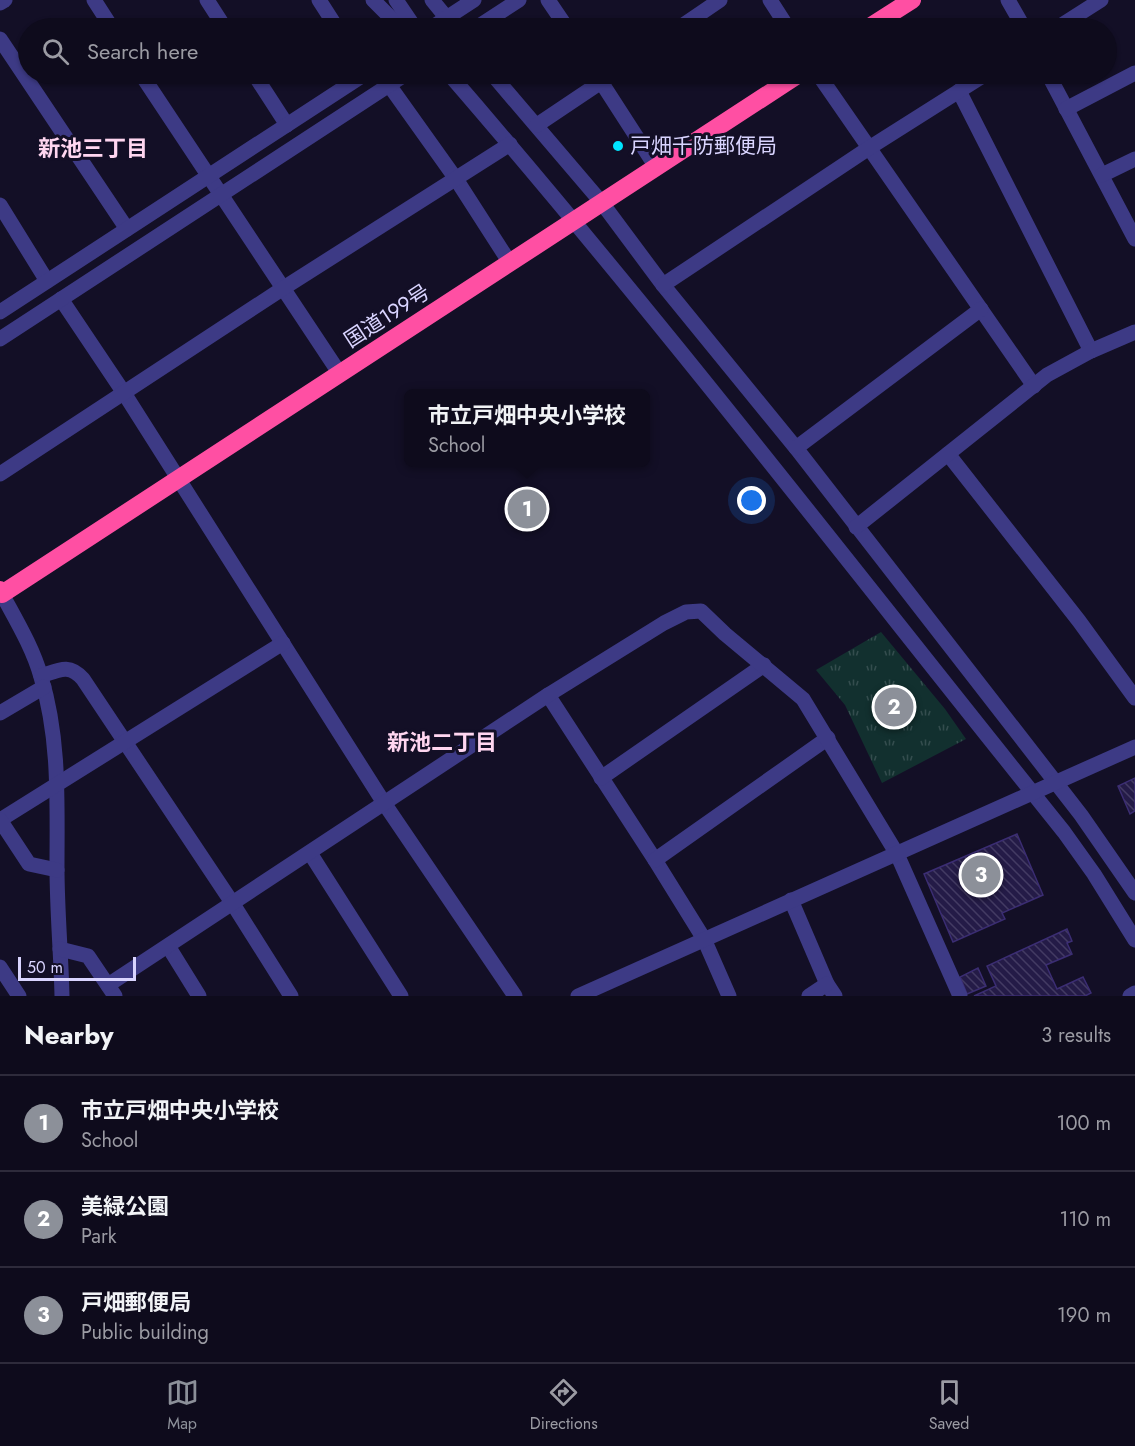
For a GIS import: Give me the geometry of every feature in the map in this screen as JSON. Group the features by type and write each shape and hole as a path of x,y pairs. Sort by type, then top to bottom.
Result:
{"highway":[{"path":"884,18 912,0"},
{"name":"国道199号","path":"1,593 784,84"}],"street":[{"path":"0,3 5,0"},
{"path":"94,0 106,18"},
{"path":"207,0 219,18"},
{"path":"319,0 331,18"},
{"path":"374,0 391,18"},
{"path":"396,0 408,18"},
{"path":"432,0 452,18 474,0"},
{"path":"491,18 519,0"},
{"path":"548,0 560,18"},
{"path":"694,18 720,0"},
{"path":"770,0 782,18"},
{"path":"1008,0 1018,18"},
{"path":"1073,18 1101,0"},
{"path":"0,39 18,66"},
{"path":"1117,83 1135,74"},
{"path":"30,84 127,229"},
{"path":"148,84 340,374"},
{"path":"260,84 287,125"},
{"path":"0,312 350,84"},
{"path":"458,84 575,220 750,436 1033,793 1094,874 1135,940"},
{"path":"501,84 602,203 663,285 796,448 1101,842 1135,893"},
{"path":"537,125 593,84"},
{"path":"609,84 656,167"},
{"path":"825,84 1034,387"},
{"path":"663,285 869,148 971,84"},
{"path":"1053,84 1135,239"},
{"path":"1066,108 1115,84"},
{"path":"0,339 389,85 456,179 510,263"},
{"path":"960,91 1091,351"},
{"path":"0,474 282,289 510,144"},
{"path":"1101,175 1135,159"},
{"path":"0,205 47,281"},
{"path":"61,300 124,393 384,803 515,996"},
{"path":"796,448 981,309"},
{"path":"855,527 1047,375 1091,351 1135,332"},
{"path":"948,454 1079,621 1135,698"},
{"path":"1,593 25,637 42,681 50,712 57,783 57,870 62,996"},
{"path":"60,949 88,956 112,991 168,946 548,695 664,623 686,612 701,611 803,699 897,854 960,996"},
{"path":"57,870 29,864 0,820 283,644"},
{"path":"602,778 764,665"},
{"path":"0,713 42,681 64,669 75,670 291,996"},
{"path":"548,695 704,939 729,996"},
{"path":"655,860 828,738"},
{"path":"578,996 1135,747"},
{"path":"310,852 401,996"},
{"path":"791,900 831,990 809,996"},
{"path":"168,946 200,996"},
{"path":"0,966 19,996"},
{"path":"1130,996 1135,993"}],"green space":[{"path":"881,632 945,709 966,739 882,783 845,705 816,670"}],"building":[{"path":"1135,778 1135,811 1130,814 1118,786"},
{"path":"1017,834 1043,895 1002,913 1005,919 953,942 924,874"},
{"path":"1067,929 1072,941 1067,943 1072,954 1046,965 1057,989 1083,977 1091,993 1085,996 974,996 996,986 987,966"},
{"path":"978,968 986,986 967,994 960,977"}],"place":[{"name":"戸畑千防郵便局","path":"618,146"},
{"name":"市立戸畑中央小学校","path":"527,509"},
{"name":"美緑公園","path":"894,707"},
{"name":"戸畑郵便局","path":"981,875"}],"district":[{"name":"新池三丁目","path":"93,148"},
{"name":"新池二丁目","path":"442,742"}]}
